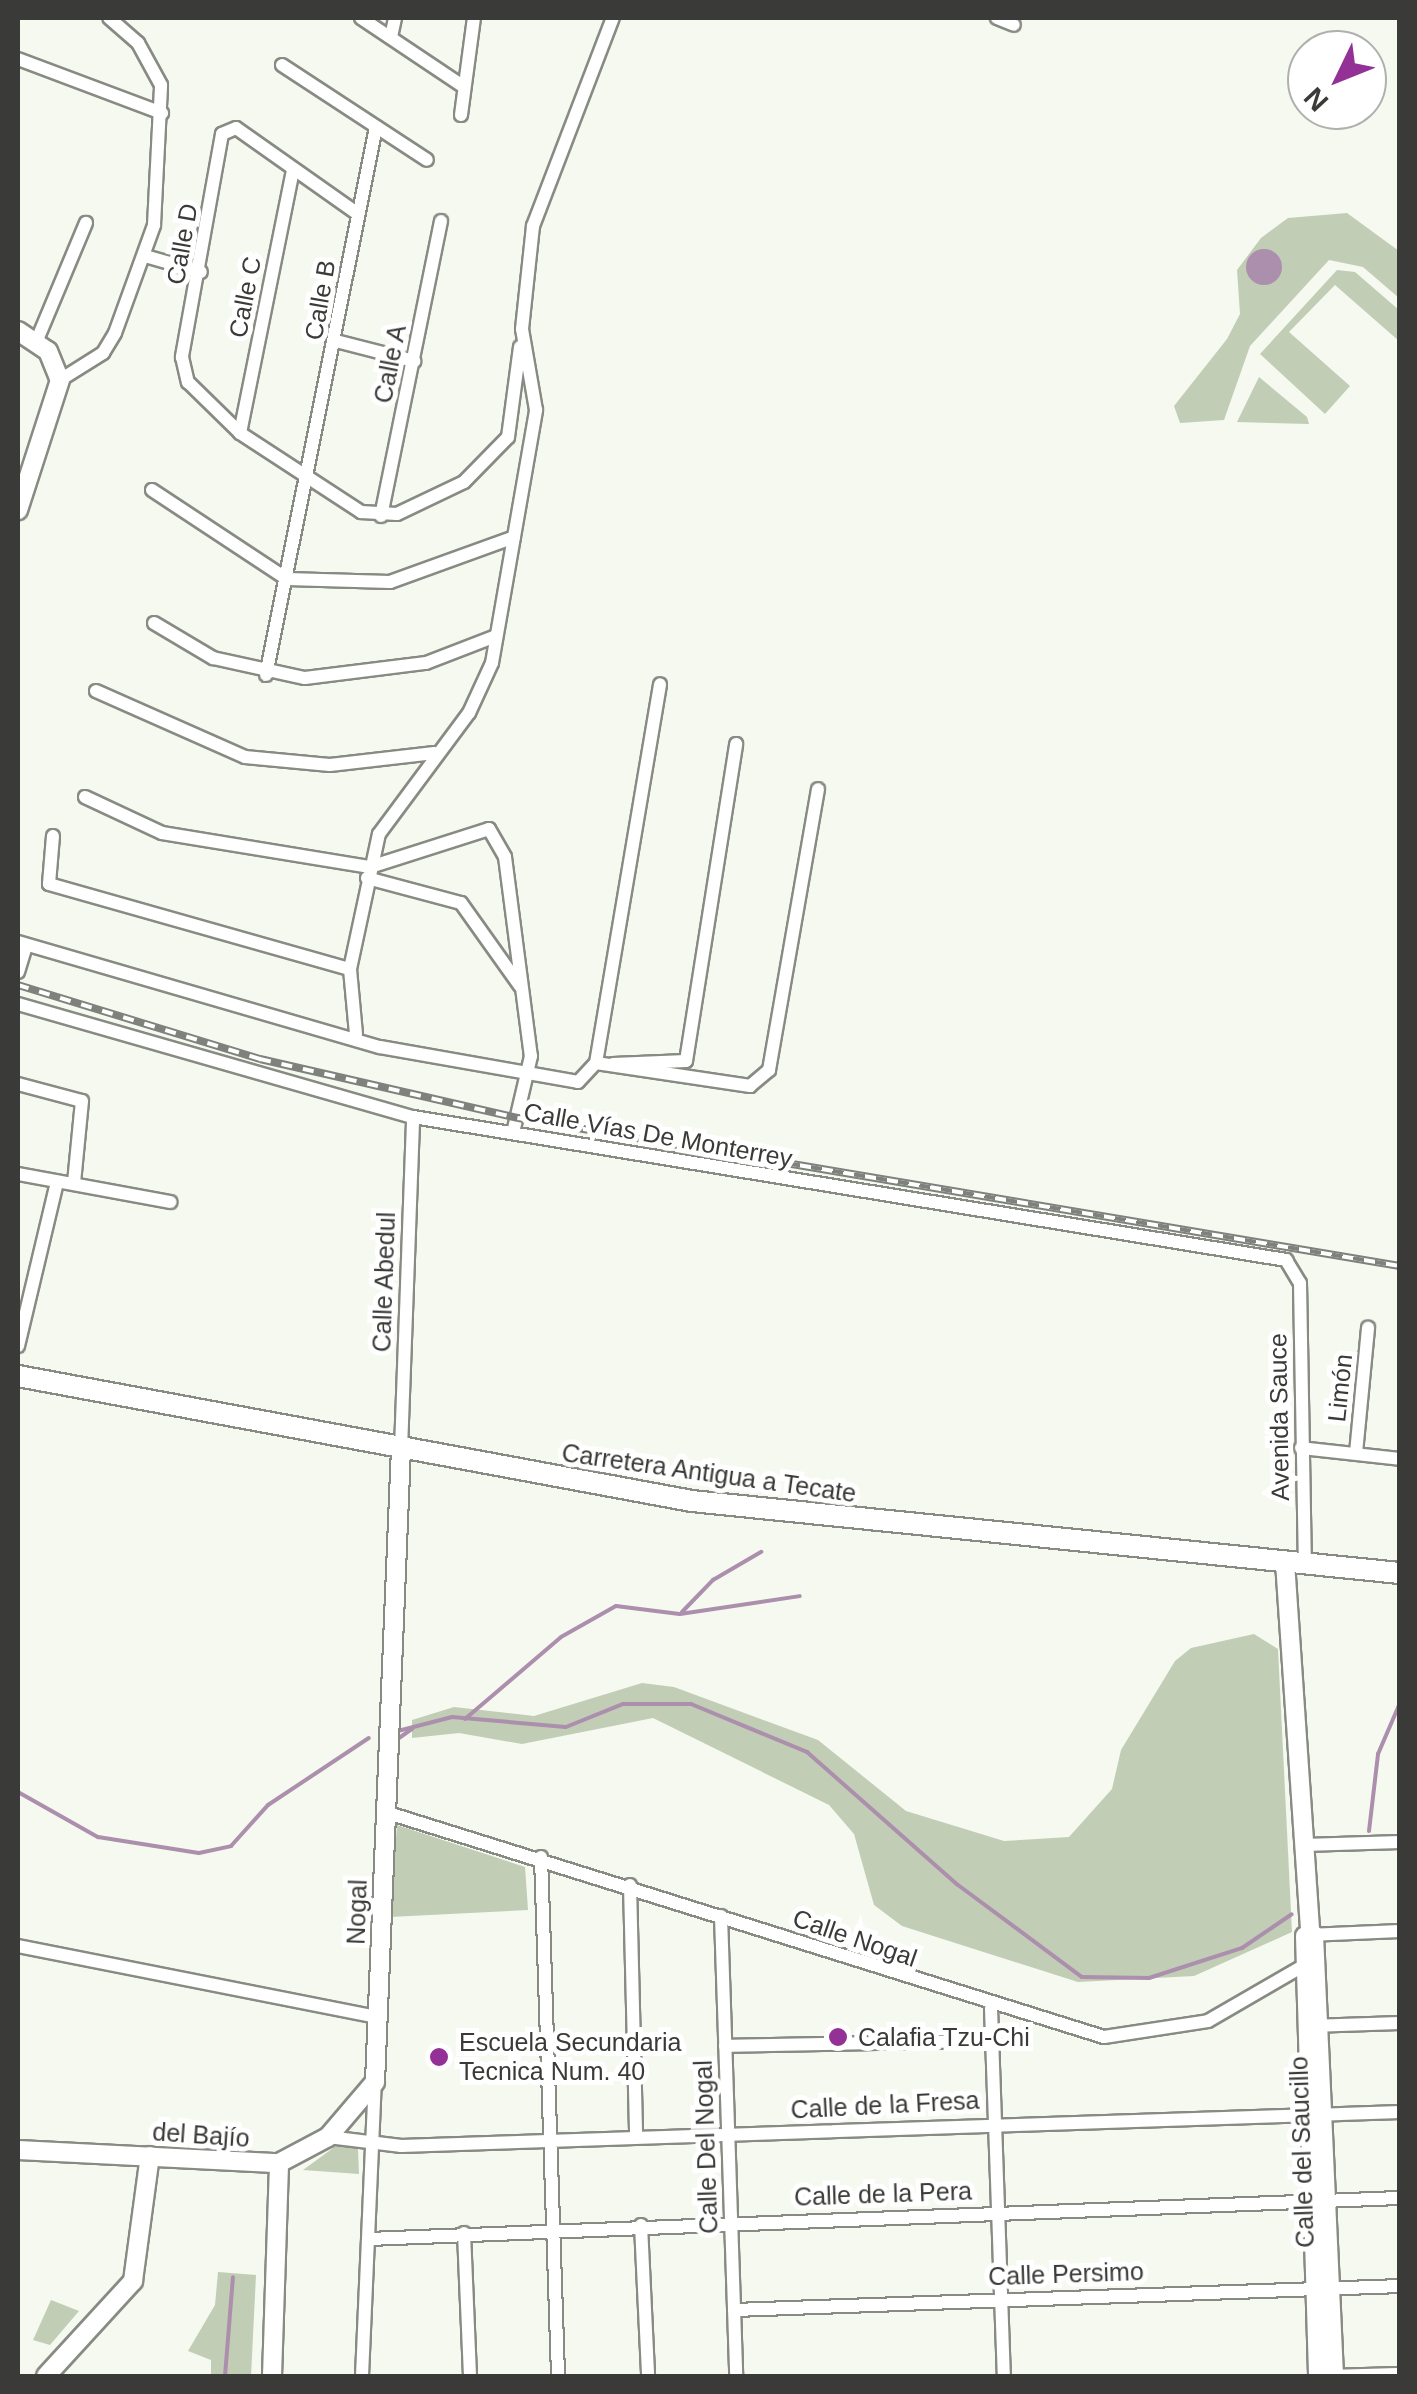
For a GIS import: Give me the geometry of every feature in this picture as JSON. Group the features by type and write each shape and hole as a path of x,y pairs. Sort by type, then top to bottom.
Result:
{"main road":[{"name":"Carretera Antigua a Tecate","path":"18,1376 401,1449 738,1507 1400,1573"}],"street":[{"path":"18,510 60,380 103,353 145,256 162,113 150,60 110,18"},
{"path":"362,18 460,85"},
{"path":"391,37 395,18"},
{"path":"461,115 460,85 474,18"},
{"path":"240,433 309,482 381,516 464,482 508,437 533,226 613,18"},
{"path":"997,18 1014,25"},
{"path":"18,59 162,113"},
{"path":"282,65 427,160"},
{"name":"Calle D","path":"240,433 183,371 229,126 293,170"},
{"name":"Calle B","path":"266,675 309,482 376,126"},
{"path":"293,170 358,214"},
{"name":"Calle C","path":"240,433 293,170"},
{"name":"Calle A","path":"381,516 440,221"},
{"path":"37,340 86,224"},
{"path":"145,256 201,272"},
{"path":"356,1034 350,969 369,872 392,809 484,690 536,410 522,329"},
{"path":"18,331 37,340 60,380"},
{"path":"336,341 414,361"},
{"path":"152,490 287,578 390,582 514,537"},
{"path":"154,623 266,675 387,671 496,636"},
{"path":"603,1064 660,684"},
{"path":"96,690 245,757 330,765 434,753"},
{"path":"18,972 22,943 356,1034 380,1046 578,1082 603,1064 686,1061 736,744"},
{"path":"603,1064 750,1086 769,1070 818,790"},
{"path":"85,797 162,833 369,872 460,903 524,992"},
{"path":"369,872 489,829 505,857 524,992 525,1070 513,1134"},
{"path":"53,836 49,884 350,969"},
{"name":"Calle Vías De Monterrey","path":"18,1004 413,1116 1286,1260 1297,1270"},
{"path":"18,1084 82,1100 74,1182"},
{"name":"Calle Abedul","path":"401,1449 413,1116"},
{"path":"18,1174 170,1202"},
{"path":"18,1346 56,1182"},
{"name":"Avenida Sauce","path":"1295,1562 1301,1448 1297,1270"},
{"name":"Limón","path":"1356,1453 1368,1328"},
{"path":"1301,1448 1400,1458"},
{"name":"Nogal","path":"362,2376 401,1449"},
{"name":"Calle del Saucillo","path":"1295,1562 1304,1845 1316,2026 1324,2289 1322,2376"},
{"name":"Calle Nogal","path":"385,1812 542,1856 1063,2030 1140,2036 1208,2021 1303,1966"},
{"path":"1304,1845 1400,1842"},
{"path":"542,1856 558,2376"},
{"path":"630,1885 636,2136"},
{"name":"Calle Del Nogal","path":"721,1916 736,2376"},
{"path":"1310,1932 1400,1931"},
{"name":"Calle del Saucillo","path":"1310,1932 1303,1966 1316,2026"},
{"path":"18,1946 378,2017"},
{"path":"991,2008 987,2041 1004,2376"},
{"path":"1316,2026 1400,2023"},
{"path":"725,2046 987,2041"},
{"path":"328,2138 376,2082"},
{"name":"Calle de la Fresa","path":"374,2138 400,2146 994,2122 1400,2112"},
{"name":"del Bajío","path":"18,2150 279,2164 328,2138 374,2138"},
{"path":"46,2376 133,2281 150,2156"},
{"path":"272,2376 279,2164"},
{"name":"Calle de la Pera","path":"369,2239 641,2225 1400,2198"},
{"path":"641,2225 648,2376"},
{"path":"464,2233 470,2376"},
{"name":"Calle Persimo","path":"734,2310 1400,2286"},
{"name":"Calle del Saucillo","path":"1324,2289 1334,2376"},
{"path":"1322,2376 1400,2374"}],"green space":[{"path":"1347,213 1399,251 1399,298 1363,267 1329,260 1250,346 1224,420 1180,423 1174,406 1227,339 1240,314 1237,270 1261,238 1288,218"},
{"path":"1337,270 1355,272 1399,310 1399,341 1335,285 1289,332 1350,386 1325,414 1260,354"},
{"path":"1259,377 1307,417 1309,424 1237,422"},
{"path":"1254,1634 1278,1649 1292,1932 1194,1976 1078,1982 902,1926 874,1905 854,1834 829,1805 653,1718 522,1744 459,1733 412,1738 412,1720 454,1707 534,1716 642,1683 674,1687 818,1740 906,1811 1004,1841 1069,1837 1112,1789 1121,1750 1175,1661 1191,1648"},
{"path":"397,1825 525,1867 528,1910 390,1917"},
{"path":"340,2143 358,2149 359,2174 303,2170"},
{"path":"218,2272 256,2275 251,2376 211,2376 211,2360 188,2351 215,2305"},
{"path":"51,2300 79,2311 50,2345 33,2340"}],"shaded area":[{"path":"1264,249 1276,255 1282,267 1276,279 1264,285 1252,279 1246,267 1252,255"}],"waterway":[{"path":"682,1612 713,1580 761,1552"},
{"path":"465,1719 561,1637 616,1606 680,1614 800,1596"},
{"path":"1369,1831 1378,1754 1400,1703"},
{"path":"394,1732 452,1717 566,1727 623,1704 691,1704 807,1752 958,1885 1082,1977 1149,1978 1242,1948 1292,1914"},
{"path":"399,1738 412,1729"},
{"path":"18,1792 98,1837 199,1853 231,1846 268,1805 369,1738"},
{"path":"225,2376 233,2277"}],"railway":[{"path":"18,985 260,1059 518,1118 1400,1266"}],"place":[{"name":"Calafia Tzu-Chi","path":"838,2037"},
{"name":"Escuela Secundaria Tecnica Num. 40","path":"439,2057"}]}
